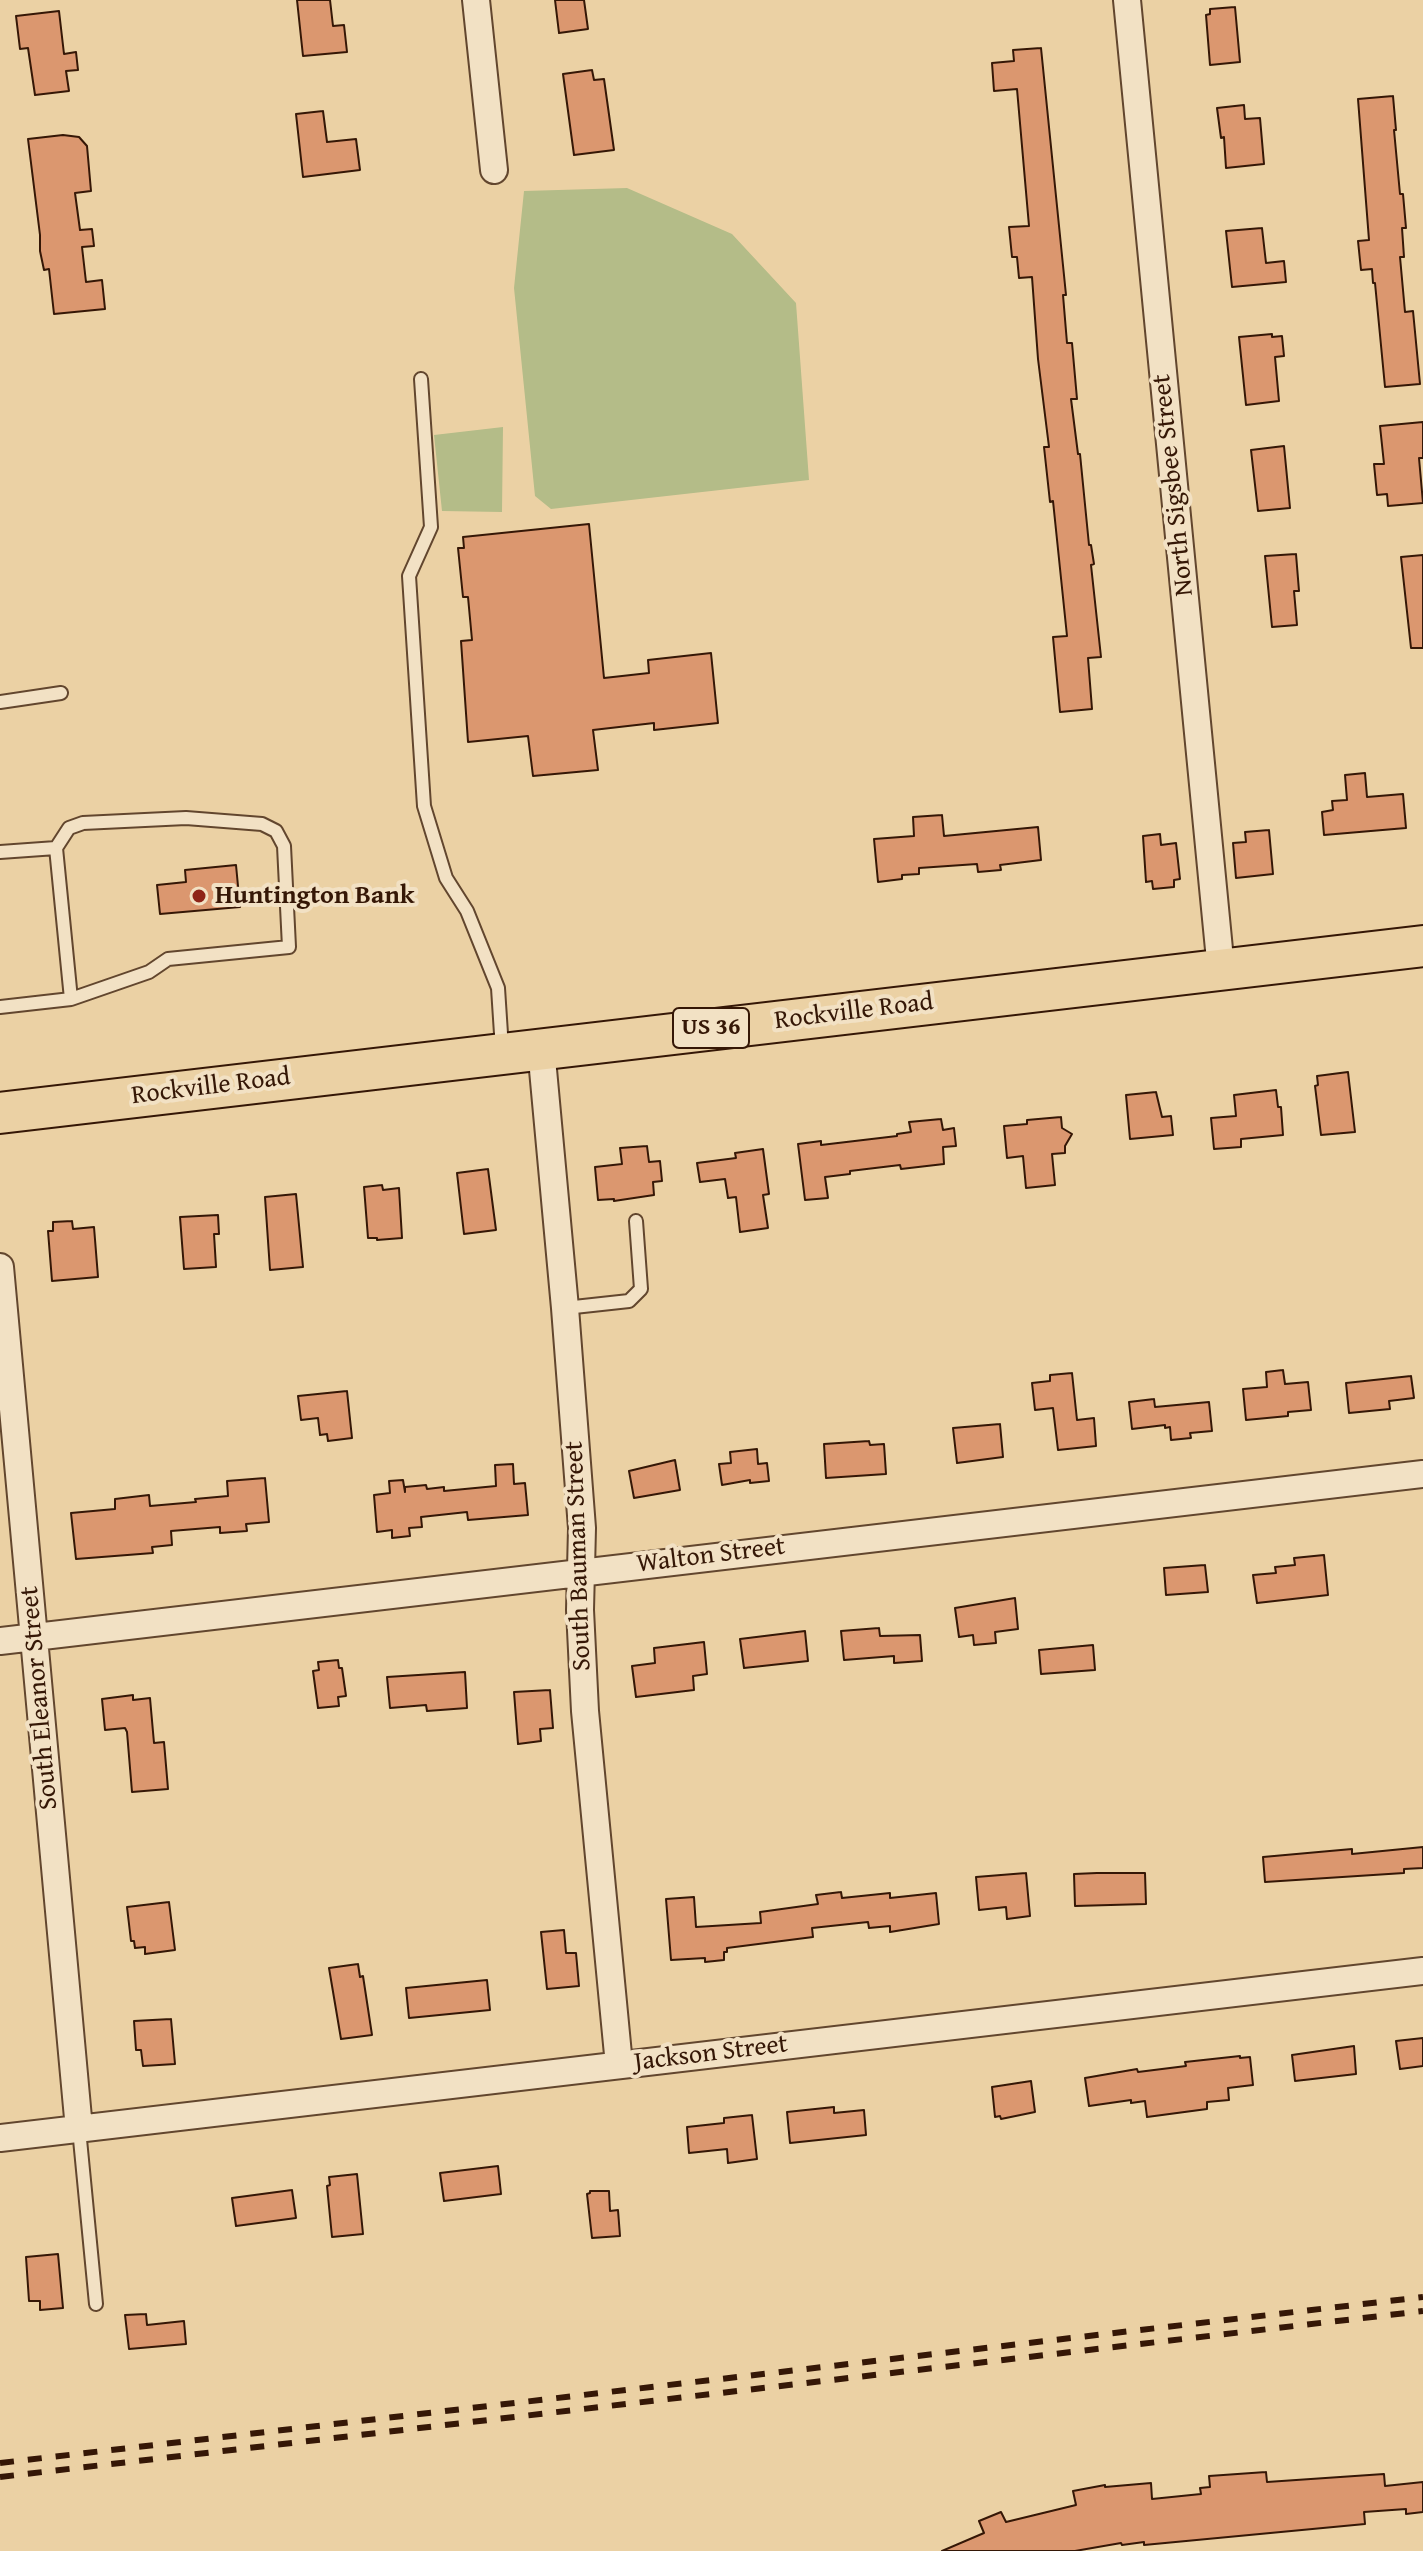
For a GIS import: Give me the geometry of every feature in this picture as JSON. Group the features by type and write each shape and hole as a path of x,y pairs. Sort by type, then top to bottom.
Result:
{"main road":[{"name":"Rockville Road","path":"0,1113 1423,946"}],"street":[{"path":"476,0 494,170"},
{"name":"North Sigsbee Street","path":"1127,0 1221,970"},
{"name":"South Bauman Street","path":"541,1048 582,1528 580,1610 585,1711 619,2065"},
{"name":"South Eleanor Street","path":"0,1267 79,2129"},
{"name":"Walton Street","path":"0,1641 1423,1474"},
{"name":"Jackson Street","path":"0,2138 1423,1971"}],"lane":[{"path":"421,379 431,527 409,576 424,806 446,878 467,911 498,988 502,1052"},
{"path":"0,702 61,693"},
{"path":"0,1007 71,999 149,972 168,959 289,947 284,846 276,831 262,824 186,818 83,823 69,828 56,848 71,999"},
{"path":"0,852 56,848"},
{"path":"565,1308 629,1301 641,1289 636,1221"},
{"path":"79,2129 96,2304"}],"green space":[{"path":"627,188 732,234 796,303 809,480 551,509 535,496 514,288 524,191"},
{"path":"503,427 502,512 442,511 434,435"}],"building":[{"path":"297,0 330,0 333,26 344,25 347,52 303,56"},
{"path":"555,0 584,0 588,29 559,33"},
{"path":"1235,7 1240,62 1210,65 1206,15 1210,14 1210,9"},
{"path":"59,11 64,54 76,52 78,70 66,71 69,91 35,95 28,48 20,49 16,16"},
{"path":"1041,48 1066,295 1063,295 1067,343 1072,343 1077,399 1071,399 1094,564 1091,565 1101,657 1088,658 1092,709 1060,712 1053,637 1067,636 1053,501 1050,502 1044,447 1049,447 1032,277 1019,278 1017,257 1012,257 1009,227 1029,226 1017,89 994,91 992,63 1014,61 1013,50"},
{"path":"592,70 594,80 604,79 614,150 574,155 563,74"},
{"path":"1393,96 1400,194 1403,194 1406,228 1402,228 1404,257 1400,257 1405,312 1413,311 1420,384 1385,387 1375,283 1372,269 1361,270 1358,241 1369,240 1358,99"},
{"path":"1244,105 1245,119 1260,118 1264,164 1226,168 1224,137 1221,138 1217,108"},
{"path":"323,111 327,142 356,139 360,170 303,177 296,114"},
{"path":"63,135 79,137 87,146 91,191 75,193 80,230 92,229 94,246 82,247 86,282 102,280 105,309 54,314 49,269 44,270 40,251 28,139"},
{"path":"1262,228 1266,263 1284,261 1286,282 1232,287 1226,231"},
{"path":"1272,334 1272,337 1282,336 1284,356 1275,357 1279,401 1246,405 1239,337"},
{"path":"1423,422 1423,458 1419,458 1423,503 1388,506 1387,494 1377,495 1374,464 1384,464 1380,426"},
{"path":"1284,446 1290,508 1258,511 1251,450"},
{"path":"589,524 604,678 649,673 648,660 711,653 718,723 654,730 654,723 593,730 598,770 533,776 528,736 468,742 461,641 472,640 468,597 463,597 458,548 464,548 463,537"},
{"path":"1296,554 1299,591 1294,591 1297,625 1272,627 1265,556"},
{"path":"1423,555 1423,648 1411,648 1401,557"},
{"path":"1365,773 1367,797 1403,794 1406,828 1324,835 1322,812 1333,810 1332,801 1347,800 1345,775"},
{"path":"942,815 944,836 1038,827 1041,860 1000,865 1001,870 978,872 977,864 919,868 919,874 878,882 874,839 914,836 913,817"},
{"path":"1269,830 1273,874 1236,878 1233,843 1246,842 1245,832"},
{"path":"1160,834 1161,845 1176,843 1180,879 1174,880 1174,887 1153,889 1152,881 1146,882 1143,836"},
{"name":"Huntington Bank","path":"236,865 240,907 160,914 157,885 186,882 185,870"},
{"path":"1348,1072 1355,1132 1321,1135 1315,1086 1318,1085 1317,1076"},
{"path":"1276,1090 1283,1135 1241,1139 1241,1147 1214,1149 1211,1118 1236,1116 1234,1095"},
{"path":"1156,1092 1162,1117 1171,1116 1173,1135 1130,1139 1126,1095"},
{"path":"1061,1117 1062,1128 1072,1134 1065,1146 1065,1153 1052,1154 1055,1185 1026,1188 1023,1156 1007,1158 1004,1126"},
{"path":"941,1119 943,1130 954,1128 956,1146 943,1147 944,1164 901,1169 900,1165 825,1177 828,1198 805,1200 798,1144 821,1141 821,1145 897,1136 911,1132 909,1122"},
{"path":"647,1146 649,1162 660,1161 662,1181 653,1182 654,1195 614,1201 598,1200 595,1167 622,1164 620,1148"},
{"path":"763,1149 769,1194 763,1195 768,1228 740,1232 736,1197 728,1198 725,1179 700,1182 697,1163 736,1158 735,1153"},
{"path":"488,1169 496,1230 464,1234 457,1173"},
{"path":"382,1185 383,1190 399,1188 402,1238 368,1238 364,1187"},
{"path":"296,1194 303,1267 270,1270 265,1197"},
{"path":"218,1215 219,1234 214,1234 216,1267 184,1269 180,1217"},
{"path":"72,1221 73,1229 94,1227 98,1277 52,1281 48,1231 53,1231 53,1222"},
{"path":"1283,1370 1285,1384 1308,1382 1311,1410 1288,1412 1288,1416 1246,1420 1243,1389 1267,1387 1266,1372"},
{"path":"1072,1373 1077,1420 1094,1418 1096,1446 1058,1450 1053,1408 1035,1410 1032,1383 1050,1381 1050,1375"},
{"path":"1411,1376 1414,1398 1389,1401 1390,1409 1349,1413 1346,1383"},
{"path":"347,1391 352,1438 328,1441 327,1434 320,1435 318,1418 301,1420 298,1396"},
{"path":"1154,1399 1155,1407 1209,1402 1212,1431 1190,1433 1191,1438 1171,1440 1170,1427 1165,1428 1165,1425 1132,1429 1129,1402"},
{"path":"1000,1424 1003,1457 957,1463 953,1428"},
{"path":"869,1441 870,1445 884,1444 886,1474 826,1478 824,1444"},
{"path":"757,1449 758,1464 767,1463 769,1481 750,1483 750,1480 722,1485 719,1464 731,1463 730,1452"},
{"path":"675,1460 680,1490 634,1498 629,1471"},
{"path":"513,1464 514,1484 525,1483 528,1515 468,1520 467,1512 421,1517 422,1527 409,1528 410,1536 392,1538 392,1530 377,1532 374,1495 390,1493 389,1481 403,1480 405,1492 405,1487 426,1485 427,1489 444,1487 444,1491 496,1486 495,1465"},
{"path":"265,1478 269,1522 246,1524 247,1531 220,1533 220,1527 171,1531 172,1545 152,1547 153,1553 76,1559 71,1513 115,1509 115,1499 149,1495 150,1506 196,1502 195,1499 228,1496 227,1481"},
{"path":"1324,1555 1328,1595 1257,1603 1253,1575 1276,1573 1275,1567 1295,1565 1294,1558"},
{"path":"1205,1565 1208,1592 1166,1595 1164,1568"},
{"path":"1015,1598 1018,1629 995,1632 996,1643 974,1645 973,1635 959,1637 955,1608"},
{"path":"879,1628 880,1636 920,1635 922,1661 894,1663 894,1656 844,1660 841,1631"},
{"path":"805,1631 808,1661 744,1668 740,1639"},
{"path":"704,1642 707,1674 693,1676 694,1690 636,1697 632,1666 655,1663 654,1648"},
{"path":"1093,1645 1095,1670 1041,1674 1039,1650"},
{"path":"338,1660 346,1696 338,1697 339,1706 318,1708 313,1671 319,1670 318,1662"},
{"path":"465,1672 467,1708 427,1711 426,1705 390,1708 387,1677"},
{"path":"550,1690 553,1728 540,1729 541,1741 518,1744 514,1692"},
{"path":"133,1695 133,1700 150,1698 154,1743 164,1742 168,1789 132,1792 127,1732 125,1728 105,1730 102,1699"},
{"path":"1423,1847 1423,1868 1404,1869 1404,1873 1265,1882 1263,1857 1352,1849 1352,1854"},
{"path":"1026,1873 1030,1916 1007,1919 1006,1907 979,1910 976,1877"},
{"path":"1145,1873 1146,1904 1075,1906 1074,1874"},
{"path":"841,1892 842,1898 890,1893 890,1898 936,1893 939,1924 890,1932 890,1926 869,1928 868,1922 812,1928 813,1937 727,1948 724,1960 671,1960 666,1899 694,1897 696,1927 761,1923 760,1912 818,1904 816,1895"},
{"path":"169,1902 175,1950 145,1954 145,1947 135,1948 134,1941 131,1941 127,1907"},
{"path":"564,1930 566,1953 576,1953 579,1986 547,1989 541,1932"},
{"path":"358,1964 360,1977 363,1976 372,2035 341,2039 329,1968"},
{"path":"487,1980 490,2010 409,2018 406,1988"},
{"path":"171,2019 175,2064 143,2066 141,2050 136,2050 134,2021"},
{"path":"1423,2038 1423,2066 1400,2069 1396,2041"},
{"path":"1354,2046 1356,2074 1295,2081 1292,2055"},
{"path":"1250,2057 1253,2085 1228,2088 1229,2100 1207,2102 1207,2109 1147,2117 1145,2101 1089,2106 1085,2078"},
{"path":"1031,2081 1035,2112 1001,2119 1000,2116 995,2117 992,2087"},
{"path":"834,2107 834,2113 864,2110 866,2135 790,2143 787,2112"},
{"path":"752,2115 757,2159 728,2163 727,2149 689,2153 687,2127 724,2123 724,2118"},
{"path":"498,2166 501,2194 444,2201 440,2173"},
{"path":"357,2174 363,2234 332,2237 327,2186 330,2185 329,2177"},
{"path":"292,2190 296,2218 236,2226 232,2198"},
{"path":"590,2191 609,2191 610,2211 618,2210 620,2236 592,2238 587,2194"},
{"path":"58,2254 63,2308 40,2310 40,2301 29,2301 26,2257"},
{"path":"146,2314 147,2325 184,2321 186,2344 129,2349 125,2315"},
{"path":"1266,2472 1267,2482 1384,2474 1385,2486 1423,2482 1423,2512 1406,2514 1406,2509 1364,2512 1365,2524 1144,2545 1144,2542 1121,2543 1075,2551 942,2551 984,2533 979,2521 1001,2512 1006,2522 1076,2505 1073,2491 1105,2485 1151,2483 1152,2499 1201,2494 1200,2488 1210,2487 1209,2476"}],"railway":[{"path":"0,2463 1423,2297"},
{"path":"0,2477 1423,2311"}],"place":[{"name":"Huntington Bank","path":"199,896"}]}
